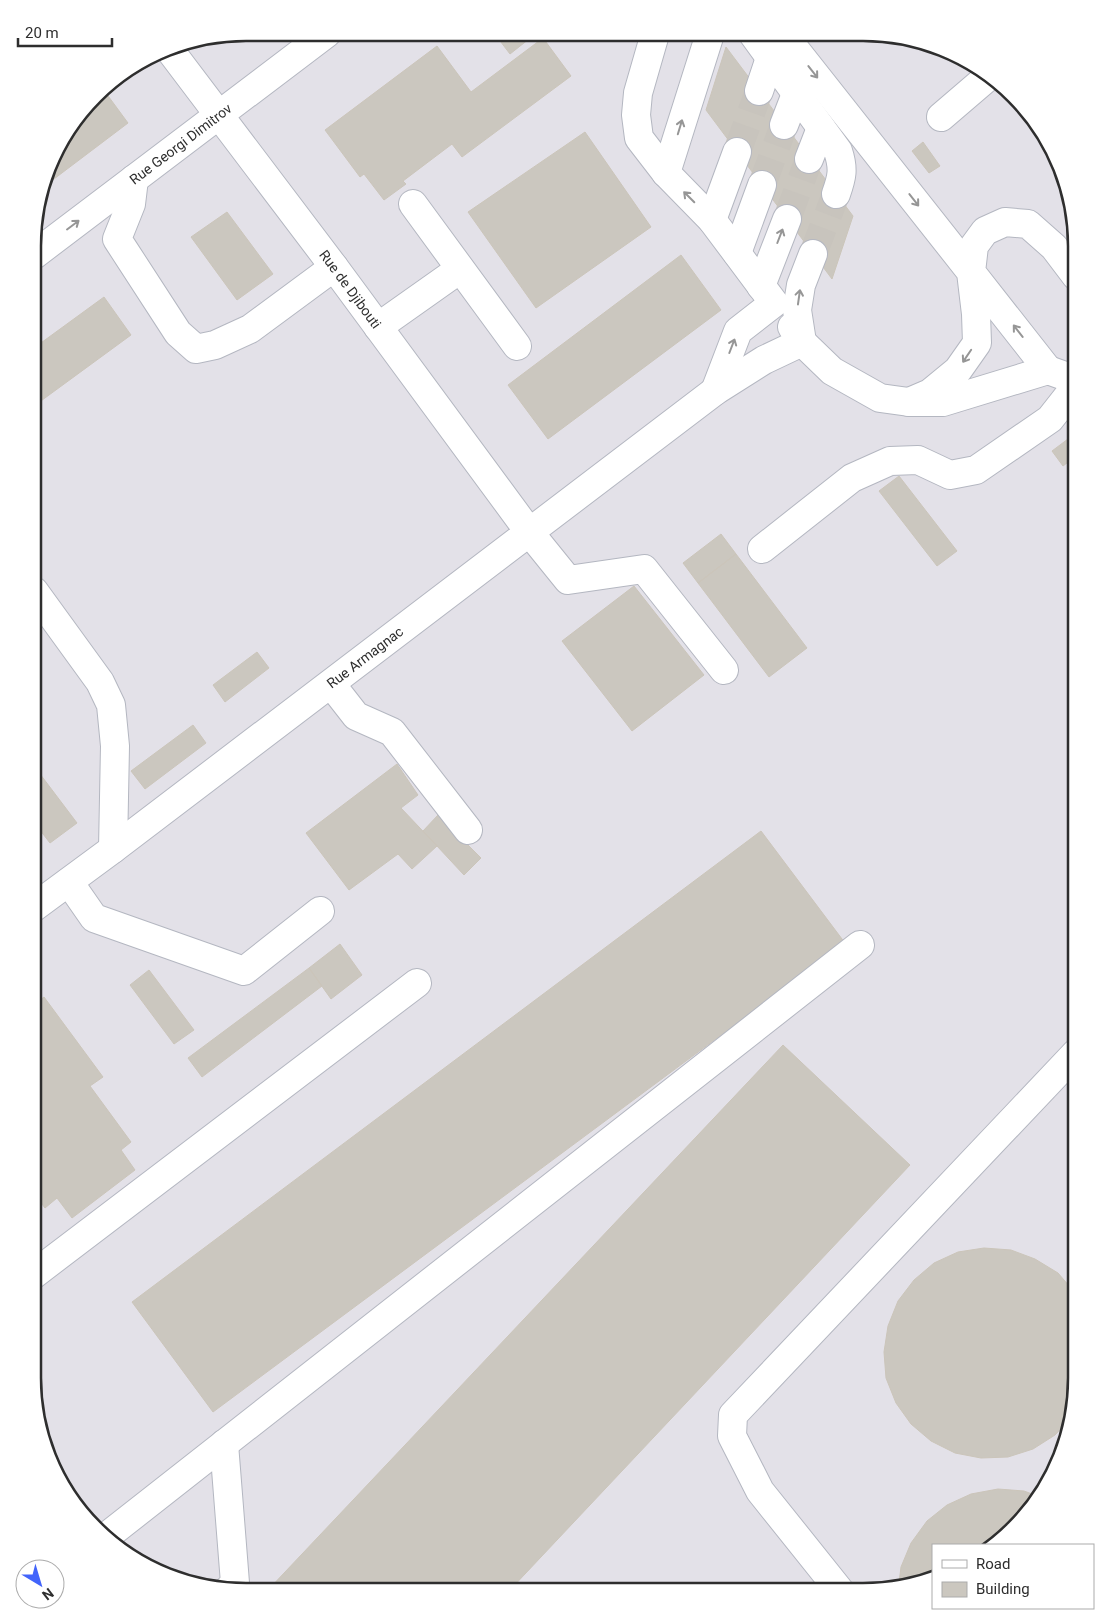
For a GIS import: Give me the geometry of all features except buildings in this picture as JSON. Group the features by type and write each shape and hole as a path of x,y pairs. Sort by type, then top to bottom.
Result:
{"street":[{"name":"Rue Georgi Dimitrov","path":"41,250 316,41"},
{"path":"653,41 638,93 636,116 639,138 666,173 712,220 802,342 832,371 880,398 909,402 943,402 1048,370"},
{"path":"666,173 708,41"},
{"path":"758,41 838,151 842,164 842,178 836,194"},
{"path":"789,41 1048,370 1068,377"},
{"name":"Rue de Djibouti","path":"173,55 378,326 530,533 568,580 644,569 724,670"},
{"path":"759,91 770,58"},
{"path":"941,117 983,81"},
{"path":"784,125 796,94"},
{"path":"810,159 821,128"},
{"path":"712,220 737,152"},
{"path":"134,180 132,204 117,239 178,333 196,349 215,345 250,329 334,267"},
{"path":"737,253 762,186"},
{"path":"413,204 517,346"},
{"path":"705,398 738,331 767,294 787,219"},
{"path":"909,402 930,393 958,370 977,343 971,272 974,246 985,231 1005,222 1028,224 1054,248 1068,266"},
{"path":"802,342 798,310 801,285 813,254"},
{"path":"378,326 460,269"},
{"name":"Rue Armagnac","path":"41,902 530,533 705,398 764,360 802,342"},
{"path":"762,549 852,478 890,461 918,460 950,475 976,470 1050,419 1068,396"},
{"path":"41,600 100,682 111,705 115,746 113,849"},
{"path":"331,684 356,716 392,732 468,830"},
{"path":"69,882 94,918 244,971 320,911"},
{"path":"112,1532 860,945"},
{"path":"41,1269 417,983"},
{"path":"834,1583 760,1491 732,1436 733,1415 1068,1061"},
{"path":"224,1444 235,1582"}],"shaded area":[{"path":"247,41 862,41 889,43 928,52 953,62 977,76 998,92 1017,111 1033,132 1047,156 1064,206 1068,247 1068,1377 1066,1404 1061,1431 1047,1468 1033,1492 1017,1513 998,1532 982,1544 932,1544 932,1570 903,1579 862,1583 247,1583 220,1581 181,1572 156,1562 132,1548 111,1532 92,1513 76,1492 62,1468 45,1418 41,1377 41,247 43,220 48,193 62,156 76,132 101,101 132,76 156,62 193,48"}],"tunnel":[{"path":"737,152 759,91"},
{"path":"762,185 784,125"},
{"path":"787,219 809,159"},
{"path":"813,254 836,194"}]}
